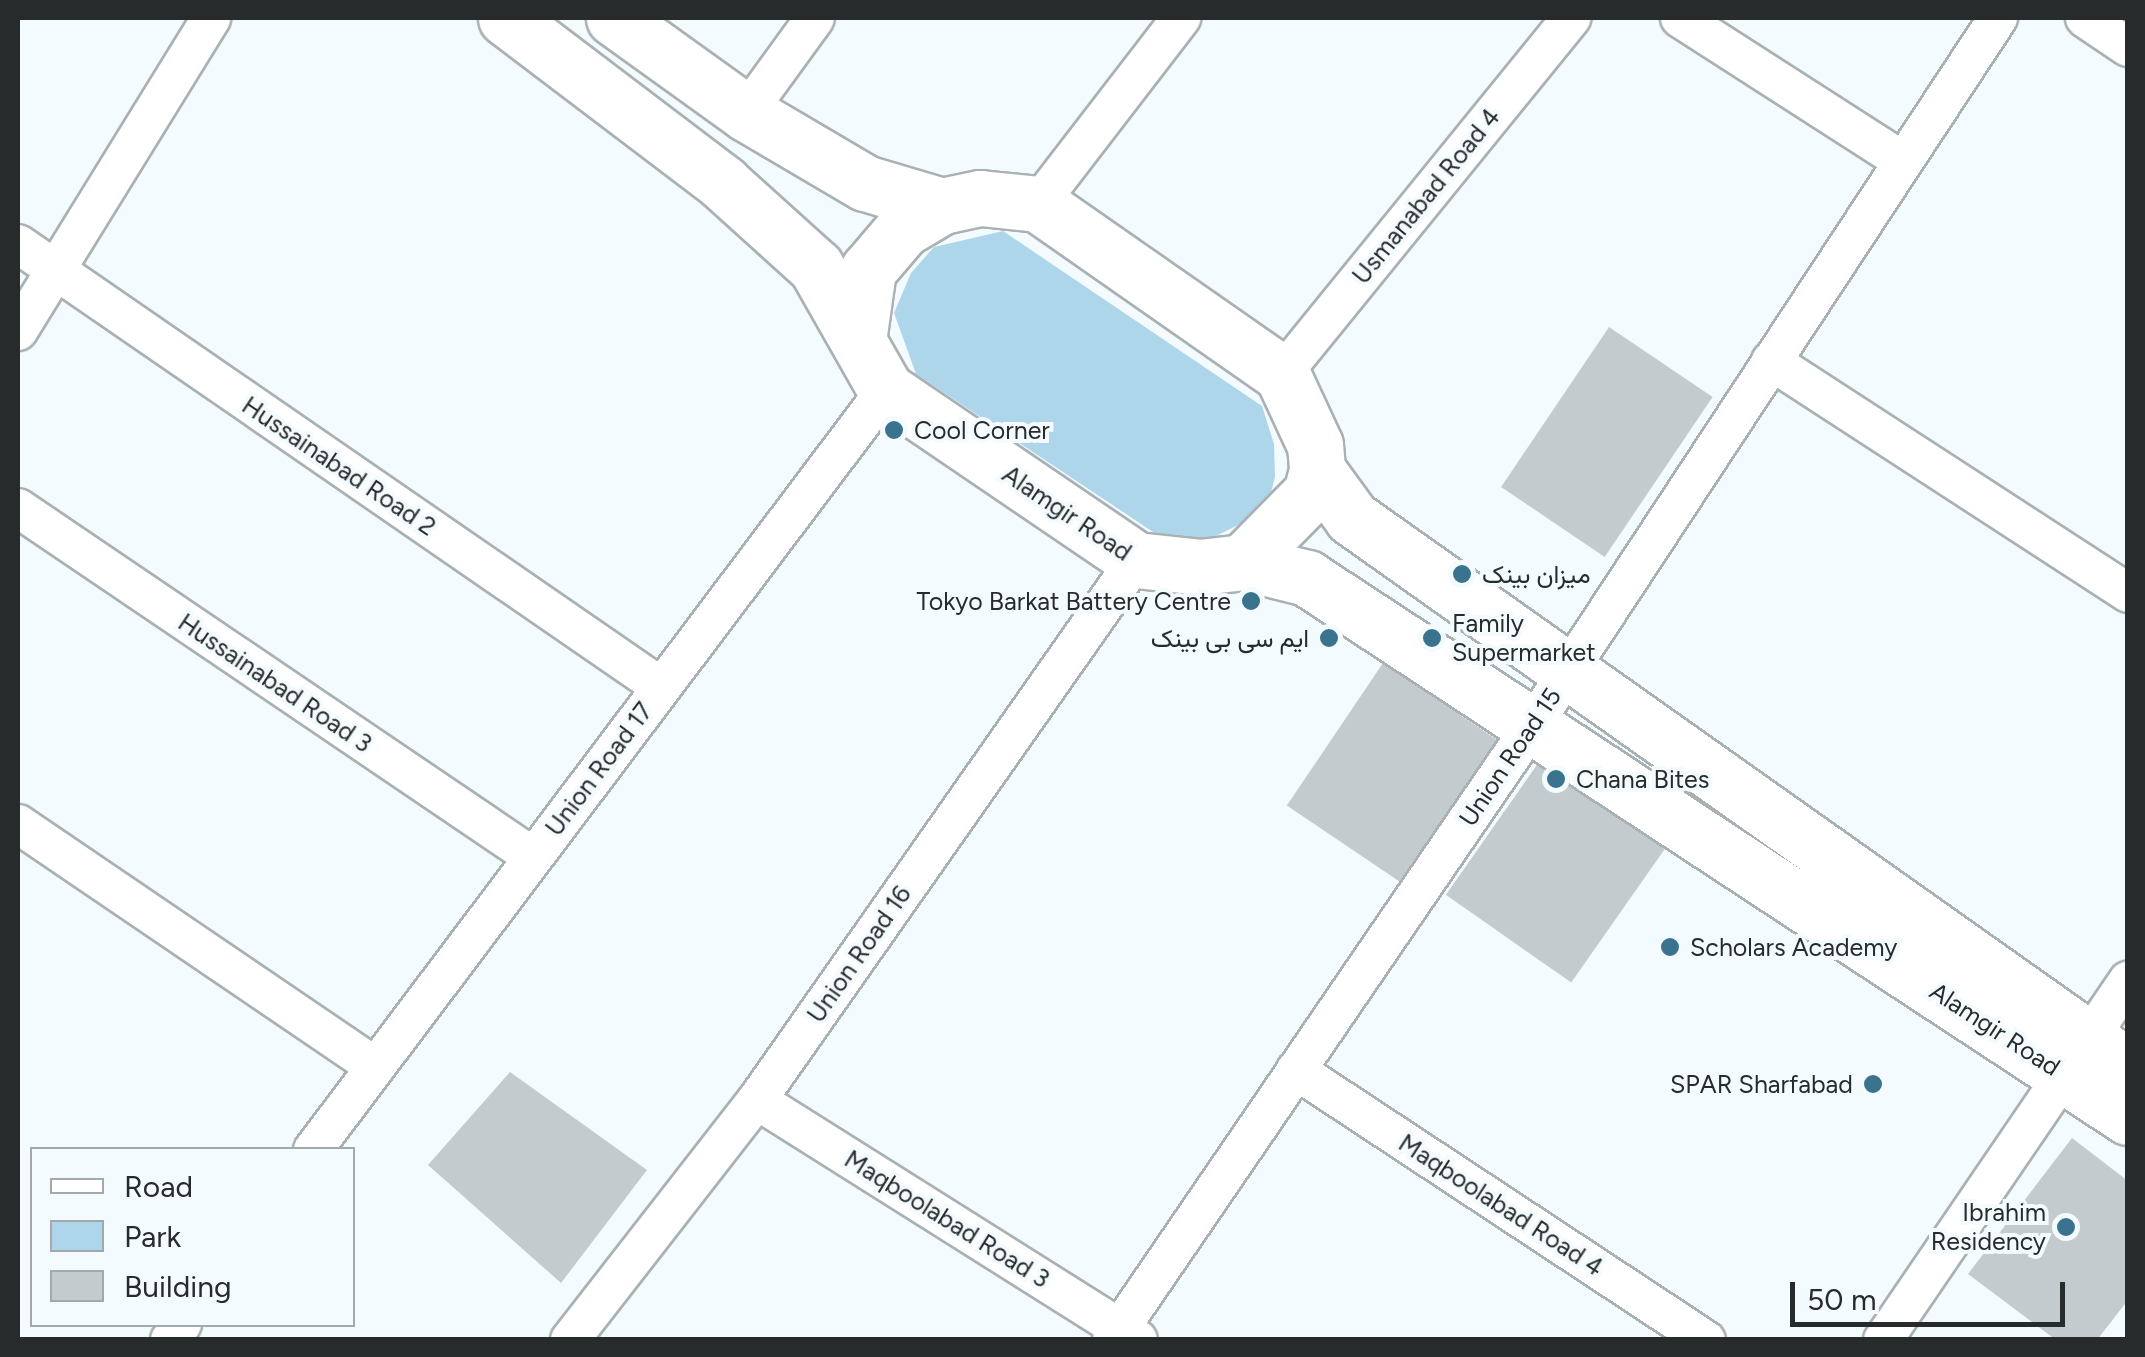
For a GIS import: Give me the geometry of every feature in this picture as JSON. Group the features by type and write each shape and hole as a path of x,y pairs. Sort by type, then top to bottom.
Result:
{"street":[{"path":"18,331 58,273 211,18"},
{"path":"506,18 736,195 816,267 859,334 886,390"},
{"path":"614,18 746,113 865,183 942,206"},
{"path":"746,113 815,18"},
{"path":"1038,204 1180,18"},
{"name":"Usmanabad Road 4","path":"1282,374 1571,18"},
{"path":"1680,18 1903,161"},
{"name":"Union Road 15","path":"1123,1336 1296,1070 1532,726 1998,18"},
{"path":"2086,18 2128,47"},
{"path":"859,334 868,270 903,229 942,206 980,198 1038,204 1282,374"},
{"name":"Hussainabad Road 2","path":"18,244 661,687"},
{"path":"1771,361 2128,593"},
{"name":"Alamgir Road","path":"1282,374 1315,445 1317,470 1352,518 2093,1060 2128,1116"},
{"name":"Alamgir Road","path":"886,390 1136,560 1200,567 1243,562 1307,578 1532,726 2093,1060"},
{"name":"Union Road 17","path":"315,1147 886,390"},
{"path":"1243,562 1310,493 1317,470"},
{"name":"Hussainabad Road 3","path":"18,508 533,858"},
{"name":"Union Road 16","path":"570,1340 757,1100 1136,560"},
{"path":"18,824 375,1067"},
{"path":"1883,1340 2093,1060 2128,981"},
{"name":"Maqboolabad Road 4","path":"1296,1070 1706,1340"},
{"name":"Maqboolabad Road 3","path":"757,1100 1123,1336"}],"green space":[{"path":"1003,231 1262,406 1274,444 1275,477 1266,511 1202,543 1156,534 916,374 894,313 911,273 934,247"}],"building":[{"path":"1609,327 1713,397 1605,557 1501,487"},
{"path":"1383,663 1502,744 1406,886 1287,806"},
{"path":"1548,749 1673,837 1571,983 1446,895"},
{"path":"510,1072 647,1170 561,1283 428,1165"},
{"name":"Ibrahim Residency","path":"2072,1138 2128,1181 2128,1300 2097,1340 2056,1340 1968,1274"}],"place":[{"name":"Cool Corner","path":"894,430"},
{"name":"میزان بینک","path":"1462,574"},
{"name":"Tokyo Barkat Battery Centre","path":"1251,601"},
{"name":"ایم سی بی بینک","path":"1329,638"},
{"name":"Family Supermarket","path":"1432,638"},
{"name":"Chana Bites","path":"1556,779"},
{"name":"Scholars Academy","path":"1670,947"},
{"name":"SPAR Sharfabad","path":"1873,1084"},
{"name":"Ibrahim Residency","path":"2066,1227"}]}
